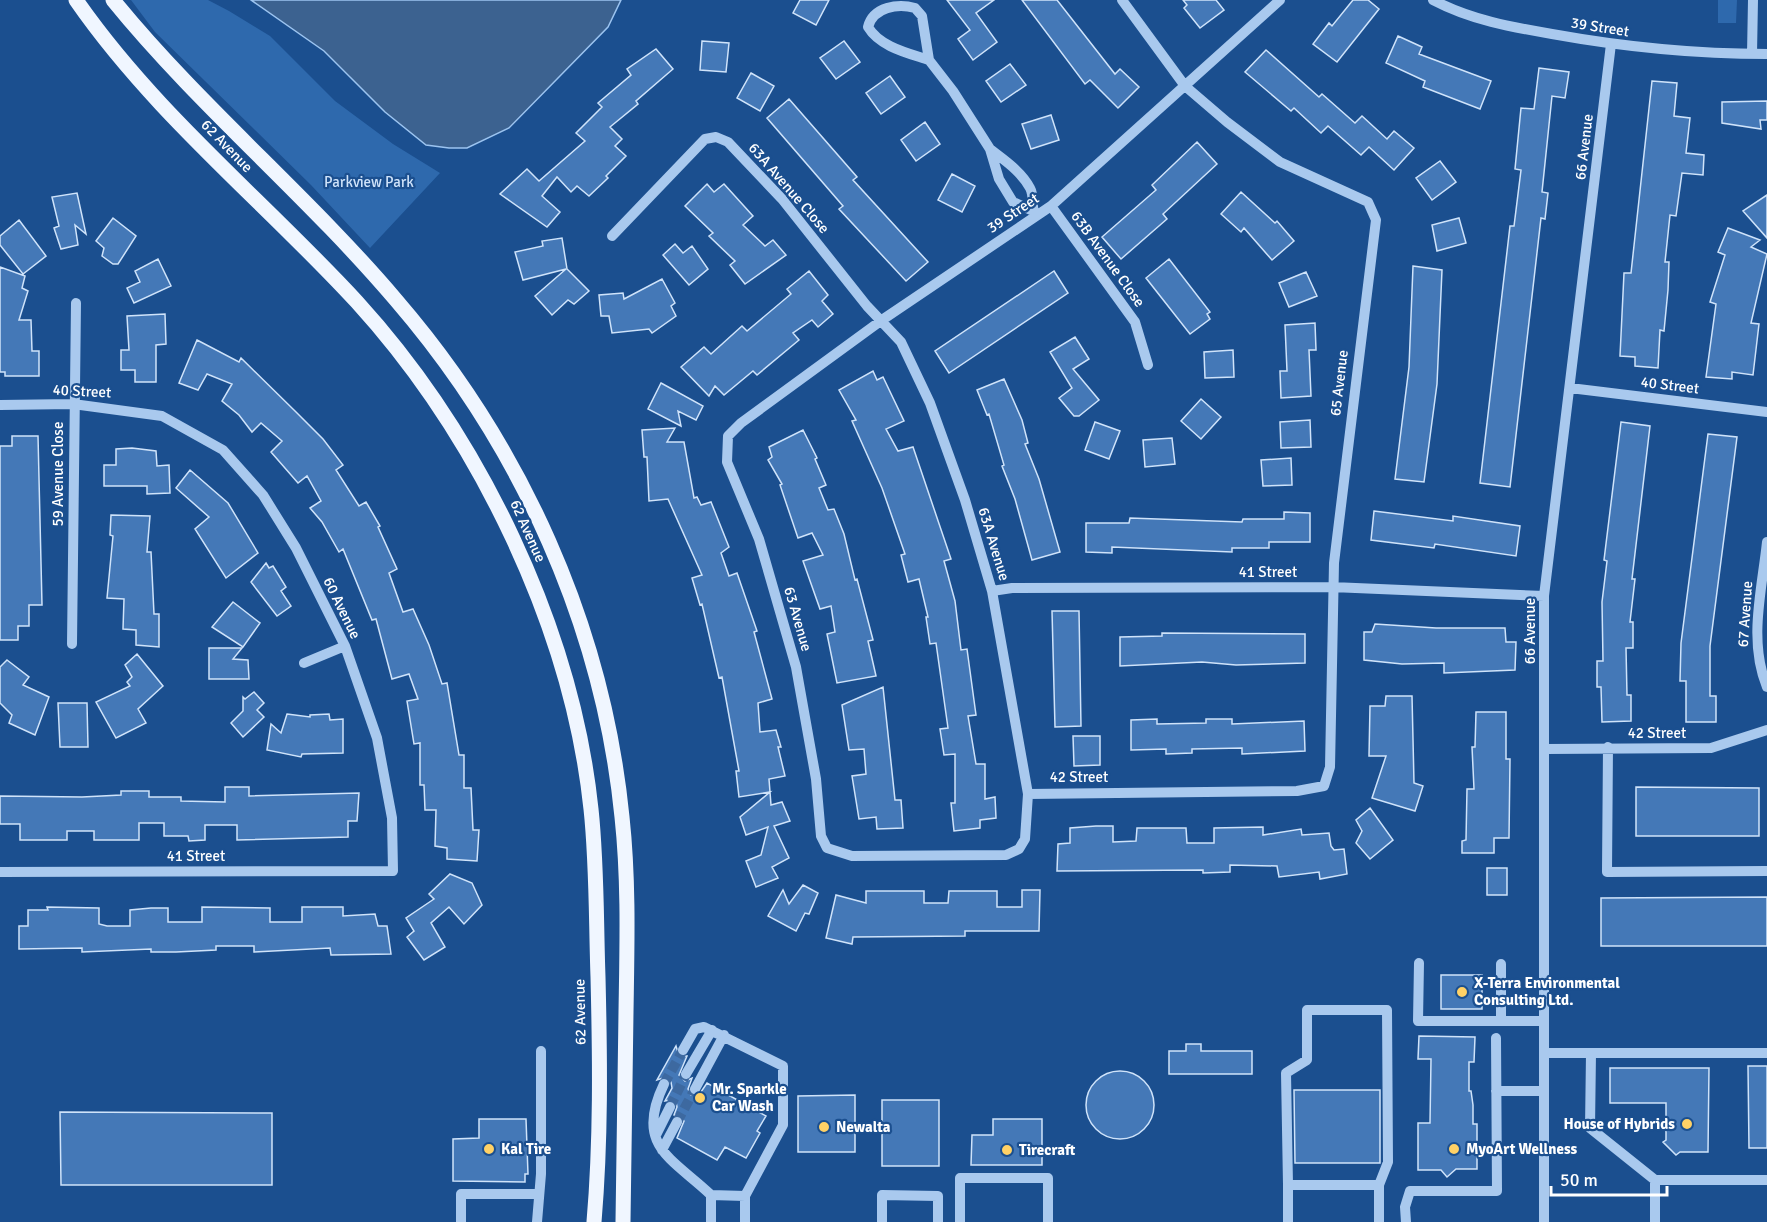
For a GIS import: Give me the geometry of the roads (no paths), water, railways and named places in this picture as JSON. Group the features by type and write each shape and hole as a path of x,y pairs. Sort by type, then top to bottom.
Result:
{"main road":[{"name":"62 Avenue","path":"76,0 101,36 138,78 356,301 397,349 464,447 504,519 522,560 567,688 591,807 600,1041 599,1140 594,1222"},
{"name":"62 Avenue","path":"113,0 171,69 313,209 396,300 432,344 503,450 556,556 587,640 601,694 617,772 622,816 627,944 623,1222"}],"street":[{"name":"65 Avenue","path":"1122,0 1185,86 1227,122 1280,162 1368,202 1376,220 1357,358 1332,587 1330,767 1324,786"},
{"name":"39 Street","path":"741,423 882,320 1034,214 1051,206 1280,0"},
{"name":"39 Street","path":"1433,0 1495,24 1611,44 1708,54 1767,54"},
{"path":"1752,54 1753,0"},
{"path":"929,60 899,50 874,36 868,27 870,20 876,14 896,6 915,8 922,16 929,60 953,91 990,149 999,179 1013,202 1034,214"},
{"name":"66 Avenue","path":"1544,1222 1544,596 1611,44"},
{"name":"63A Avenue Close","path":"612,236 705,139 716,137 728,141 782,199 867,306 882,320"},
{"path":"990,149 1016,170 1032,190 1034,214"},
{"name":"63B Avenue Close","path":"1051,206 1135,322 1148,365"},
{"name":"59 Avenue Close","path":"72,644 75,303"},
{"name":"63A Avenue","path":"882,320 901,342 930,403 965,500 992,591 1028,794"},
{"name":"40 Street","path":"1570,388 1767,412"},
{"name":"40 Street","path":"0,405 73,404 162,416"},
{"name":"60 Avenue","path":"162,416 223,450 263,495 296,548 345,646 377,738 392,818 393,871"},
{"name":"63 Avenue","path":"741,423 728,436 727,462 759,539 796,667 816,779 821,836 827,848 852,856 1006,855 1019,849 1025,839 1028,794"},
{"name":"67 Avenue","path":"1767,542 1755,643 1758,666 1767,687"},
{"name":"41 Street","path":"992,591 1012,588 1332,587 1544,596"},
{"path":"304,663 345,646"},
{"name":"42 Street","path":"1545,748 1711,748 1767,730"},
{"path":"1608,747 1606,872 1767,871"},
{"name":"42 Street","path":"1028,794 1297,791 1324,786"},
{"name":"41 Street","path":"0,872 393,871"},
{"path":"1419,963 1418,1021 1545,1021"},
{"path":"1501,1021 1502,964"},
{"path":"1288,1222 1286,1073 1307,1060 1307,1010 1387,1010 1388,1162 1379,1185 1379,1222"},
{"path":"683,1050 695,1029 712,1030 783,1066 783,1125 745,1196 745,1222"},
{"path":"686,1074 712,1030"},
{"path":"695,1089 724,1035"},
{"path":"1406,1222 1406,1207 1410,1191 1497,1191 1496,1038"},
{"path":"537,1222 541,1051"},
{"path":"1545,1053 1767,1053"},
{"path":"1591,1053 1590,1128 1655,1180 1767,1180"},
{"path":"664,1084 654,1103 653,1127 662,1150 671,1163 688,1173 711,1195 745,1196"},
{"path":"1496,1091 1545,1091"},
{"path":"656,1134 670,1107"},
{"path":"662,1150 676,1122"},
{"path":"960,1222 960,1178 1048,1178 1048,1222"},
{"path":"1655,1180 1655,1222"},
{"path":"1288,1185 1379,1185"},
{"path":"461,1222 461,1194 539,1194"},
{"path":"711,1195 711,1222"},
{"path":"882,1222 882,1195 893,1195 938,1196 938,1222"}],"tunnel":[{"path":"664,1084 683,1050"},
{"path":"670,1107 686,1074"},
{"path":"677,1122 695,1089"}],"place":[{"name":"X-Terra Environmental Consulting Ltd.","path":"1462,992"},
{"name":"Mr. Sparkle Car Wash","path":"700,1098"},
{"name":"House of Hybrids","path":"1687,1124"},
{"name":"Newalta","path":"824,1127"},
{"name":"Kal Tire","path":"489,1149"},
{"name":"MyoArt Wellness","path":"1454,1149"},
{"name":"Tirecraft","path":"1007,1150"}],"park label":[{"name":"Parkview Park","path":"369,182"}]}
